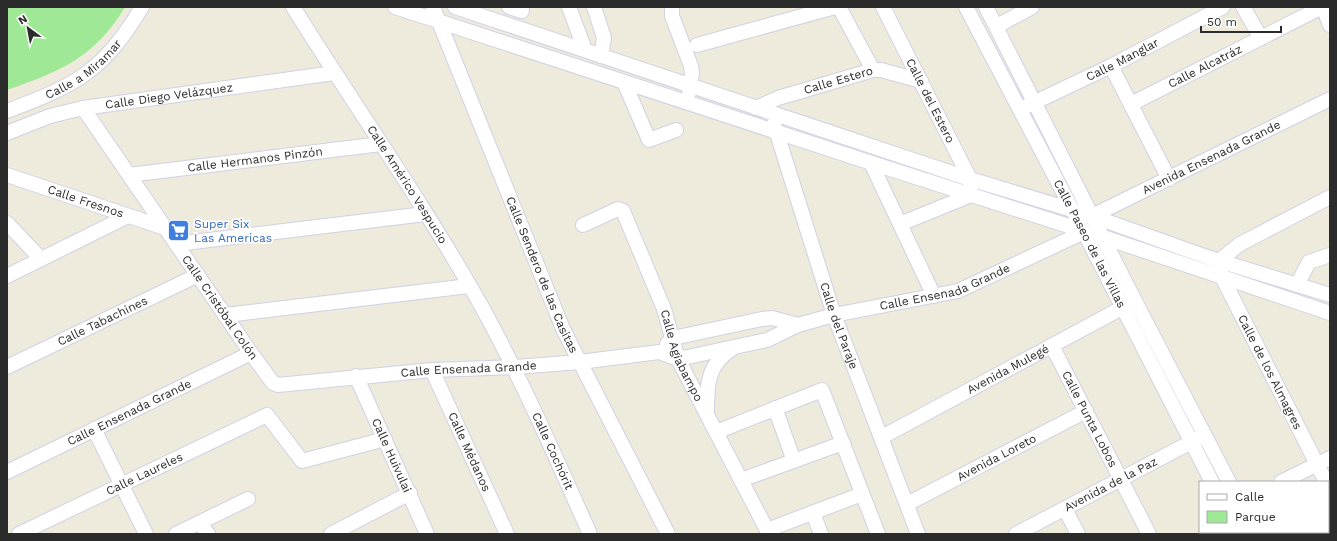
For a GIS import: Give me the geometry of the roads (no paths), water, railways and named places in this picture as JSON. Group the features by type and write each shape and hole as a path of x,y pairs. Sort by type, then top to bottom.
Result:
{"street":[{"name":"Calle a Miramar","path":"7,111 64,88 94,69 114,49 142,7"},
{"name":"Calle Américo Vespucio","path":"293,7 425,214 469,286 515,367"},
{"path":"395,7 871,163 1103,237 1330,313"},
{"name":"Calle Sendero de las Casitas","path":"433,7 563,329 668,534"},
{"path":"455,7 970,179 1092,216 1219,261 1330,295"},
{"path":"568,7 585,50"},
{"path":"594,7 604,38 601,56"},
{"path":"672,7 672,16 691,66 691,85 688,102"},
{"path":"696,45 835,7"},
{"path":"839,7 873,70"},
{"name":"Calle del Estero","path":"883,7 970,179 972,195"},
{"name":"Calle Paseo de las Villas","path":"966,7 1084,232 1205,435 1228,481"},
{"name":"Calle Paseo de las Villas","path":"986,7 1103,237 1128,304 1191,442 1211,481"},
{"path":"996,26 1032,7"},
{"name":"Calle Manglar","path":"1020,109 1111,66 1223,7"},
{"path":"1243,7 1260,38"},
{"path":"1322,7 1330,24"},
{"name":"Calle Alcatráz","path":"1131,104 1322,7"},
{"path":"1111,66 1169,179"},
{"name":"Calle Estero","path":"756,108 778,98 873,70 881,70 921,81"},
{"name":"Calle Diego Velázquez","path":"7,133 50,116 83,108 334,73"},
{"path":"624,82 649,140 676,130"},
{"name":"Avenida Ensenada Grande","path":"1092,216 1330,99"},
{"name":"Calle Cristóbal Colón","path":"83,108 251,352 273,383 278,385"},
{"name":"Calle del Paraje","path":"772,112 775,131 834,315 918,534"},
{"name":"Calle Hermanos Pinzón","path":"129,175 381,144"},
{"path":"871,163 934,296"},
{"name":"Calle Fresnos","path":"7,175 165,228"},
{"path":"900,224 972,195"},
{"path":"1219,261 1240,244 1330,197"},
{"name":"Calle Agiabampo","path":"583,225 618,209 623,211 664,309 678,359 768,532"},
{"path":"176,244 425,214"},
{"path":"7,276 128,216"},
{"path":"7,222 41,259"},
{"name":"Calle Ensenada Grande","path":"278,385 356,376 432,370 515,367 580,362 659,352 678,359 767,340 798,324 834,315 968,288 1084,232"},
{"path":"1297,285 1309,262 1330,255"},
{"name":"Calle de los Almagres","path":"1219,261 1222,277 1324,461 1326,481"},
{"name":"Calle Tabachines","path":"7,367 198,275"},
{"path":"226,315 469,286"},
{"name":"Avenida Mulegé","path":"882,437 1128,304"},
{"name":"Calle Ensenada Grande","path":"673,338 762,319 772,318 798,324"},
{"path":"659,352 673,338"},
{"path":"707,414 707,386 710,374 717,362 736,346"},
{"name":"Calle Punta Lobos","path":"1052,346 1149,534"},
{"name":"Calle Ensenada Grande","path":"7,472 251,352"},
{"name":"Calle Cochórit","path":"515,367 590,534"},
{"name":"Calle Médanos","path":"432,370 507,534"},
{"name":"Calle Huivulai","path":"356,376 410,493 427,534"},
{"path":"716,432 822,390 878,534"},
{"path":"775,408 794,461"},
{"name":"Avenida Loreto","path":"907,504 1086,411"},
{"name":"Calle Laureles","path":"19,534 265,415 270,416 302,461 385,439"},
{"path":"94,429 146,534"},
{"name":"Avenida de la Paz","path":"1016,534 1205,435"},
{"path":"741,480 843,443"},
{"path":"1283,481 1324,461"},
{"path":"338,532 410,493"},
{"path":"768,532 862,494"},
{"path":"176,534 248,499"},
{"path":"1065,508 1078,534"},
{"path":"813,513 821,534"},
{"path":"200,523 208,534"}],"place":[{"name":"Super Six Las Americas","path":"179,231"}]}
